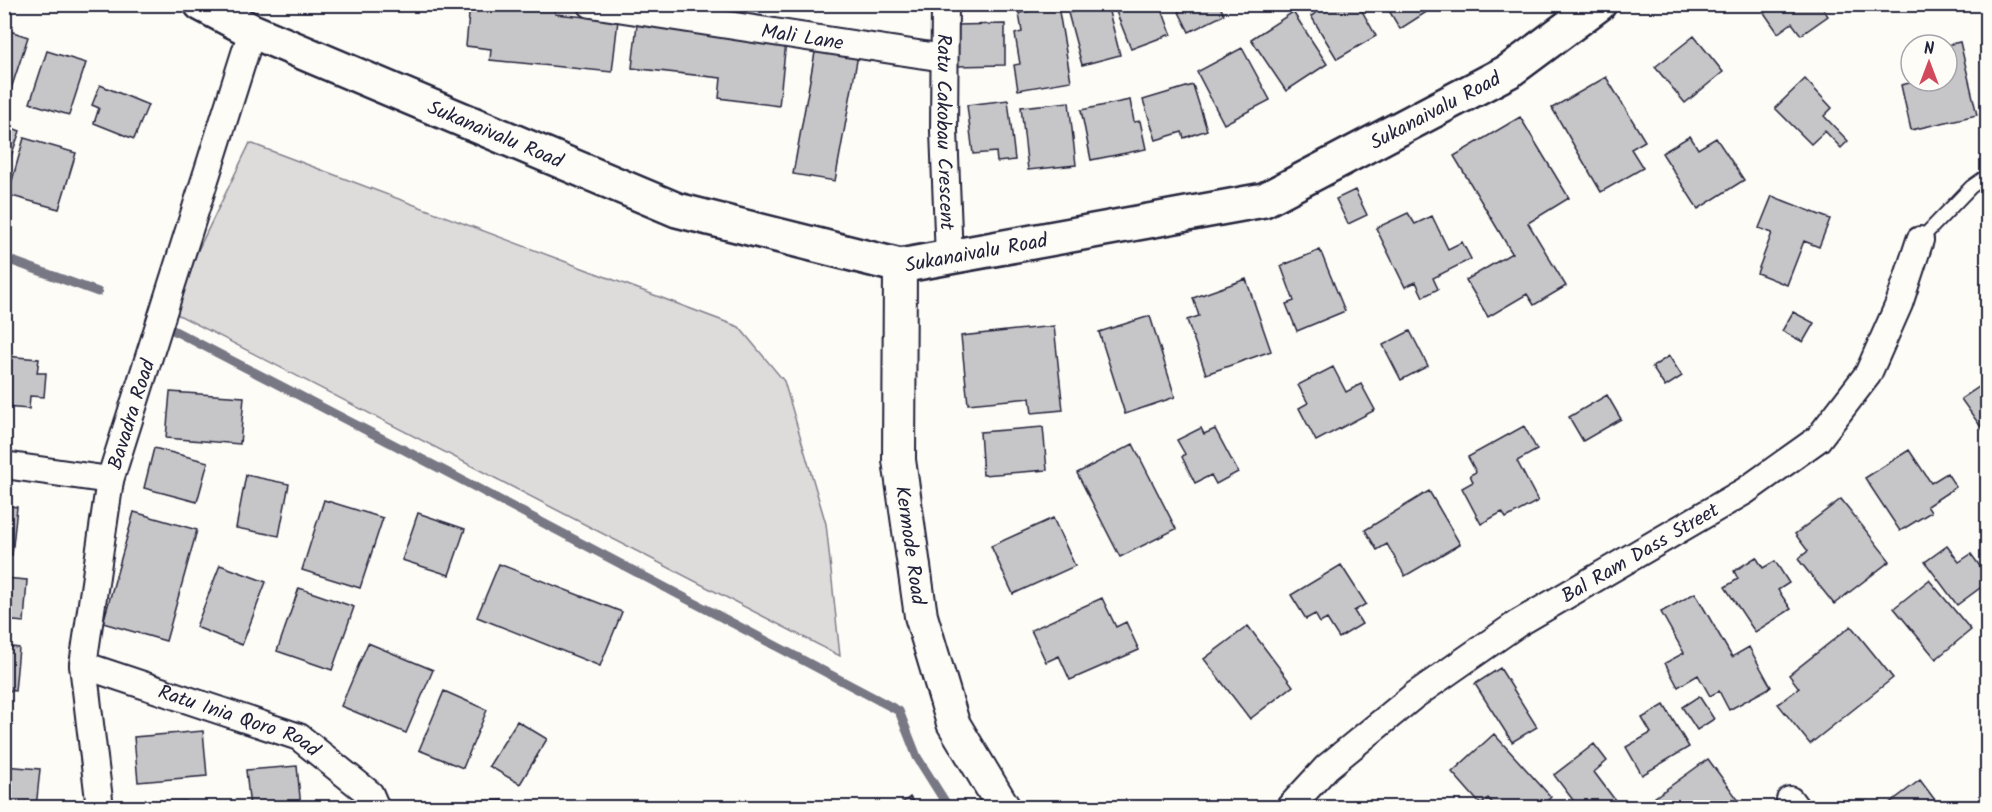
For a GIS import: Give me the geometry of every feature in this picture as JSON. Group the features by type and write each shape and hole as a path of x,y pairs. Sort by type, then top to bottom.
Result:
{"main road":[{"name":"Sukanaivalu Road","path":"201,4 252,31 677,210 900,266 1264,200 1509,71 1599,4"}],"street":[{"name":"Mali Lane","path":"591,4 944,58"},
{"name":"Ratu Cakobau Crescent","path":"945,4 944,58 949,258"},
{"name":"Bavadra Road","path":"100,807 83,664 110,480 252,31"},
{"name":"Bal Ram Dass Street","path":"1289,807 1327,767 1414,695 1516,624 1745,491 1818,439 1868,374 1899,304 1920,240"},
{"name":"Kermode Road","path":"900,266 899,460 921,616 953,723 1004,807"},
{"path":"4,465 110,480"},
{"name":"Ratu Inia Qoro Road","path":"83,664 299,737 370,794 376,807"}],"lane":[{"path":"1920,240 1971,187 1988,176"}],"shaded area":[{"path":"250,143 739,327 784,381 826,524 840,656 169,310"}],"building":[{"path":"470,4 556,4 555,14 618,20 612,72 490,60 491,49 466,46"},
{"path":"1107,4 1120,55 1082,65 1068,13"},
{"path":"1113,4 1160,4 1171,34 1131,49"},
{"path":"1175,4 1219,4 1224,15 1189,32"},
{"path":"1331,4 1358,4 1376,36 1337,59 1311,16"},
{"path":"1385,4 1439,4 1400,29"},
{"path":"1758,4 1820,4 1828,16 1801,35 1792,23 1778,33"},
{"path":"1058,6 1071,81 1018,90 1014,65 1020,64 1015,34 1022,32 1019,13"},
{"path":"1293,12 1327,64 1286,91 1251,39"},
{"path":"637,24 786,42 779,106 719,98 721,78 632,68"},
{"path":"1005,24 1005,65 957,66 956,25"},
{"path":"4,29 28,37 11,89 4,87"},
{"path":"1694,36 1723,72 1685,103 1655,67"},
{"path":"1959,42 1977,115 1911,130 1903,93 1959,93"},
{"path":"816,47 858,55 835,181 793,174"},
{"path":"1242,48 1270,100 1224,124 1197,72"},
{"path":"47,51 86,63 69,115 30,103"},
{"path":"1606,77 1645,141 1631,149 1643,168 1601,192 1552,108"},
{"path":"1805,79 1832,108 1824,116 1848,141 1841,148 1825,131 1811,144 1775,108"},
{"path":"100,85 148,105 134,139 94,123 99,108 92,105"},
{"path":"1193,85 1207,130 1184,138 1182,132 1156,140 1143,100"},
{"path":"1008,100 1015,160 997,162 996,152 973,154 967,105"},
{"path":"1130,100 1134,122 1140,121 1146,149 1091,160 1081,110"},
{"path":"1069,102 1076,165 1028,170 1021,107"},
{"path":"1520,117 1569,198 1528,223 1566,286 1534,305 1527,294 1488,317 1466,280 1512,253 1454,156"},
{"path":"4,125 20,131 10,159 4,157"},
{"path":"1690,136 1698,149 1716,138 1744,180 1698,209 1662,153"},
{"path":"24,138 76,153 59,209 8,195"},
{"path":"1355,190 1367,215 1348,224 1336,199"},
{"path":"1772,196 1830,219 1819,247 1804,241 1787,285 1757,273 1772,233 1759,228"},
{"path":"1408,213 1415,224 1432,216 1448,249 1462,242 1471,259 1433,278 1438,289 1423,297 1416,282 1405,287 1376,228"},
{"path":"1320,250 1345,311 1297,331 1286,304 1294,301 1281,266"},
{"path":"1246,279 1271,351 1206,374 1187,320 1199,316 1193,298"},
{"path":"1793,312 1814,323 1803,342 1782,331"},
{"path":"1150,316 1175,397 1125,414 1099,332"},
{"path":"1054,326 1063,410 1032,413 1030,398 968,404 961,336"},
{"path":"1410,331 1428,366 1401,380 1383,345"},
{"path":"5,356 39,359 37,373 46,373 44,397 30,396 29,409 4,407"},
{"path":"1669,356 1682,376 1665,387 1652,367"},
{"path":"1333,367 1346,392 1361,384 1375,410 1316,441 1299,408 1308,403 1298,385"},
{"path":"1988,381 1988,437 1961,399"},
{"path":"170,392 244,397 240,444 166,438"},
{"path":"1607,395 1621,419 1583,441 1569,417"},
{"path":"1524,426 1537,450 1517,461 1538,501 1506,518 1502,512 1481,524 1462,488 1473,482 1470,475 1476,472 1468,457"},
{"path":"1043,427 1047,470 983,475 980,432"},
{"path":"1201,428 1204,434 1215,429 1238,472 1216,484 1211,475 1195,483 1182,457 1185,454 1177,440"},
{"path":"1133,444 1176,529 1120,557 1077,473"},
{"path":"154,448 208,462 197,502 144,488"},
{"path":"1909,450 1931,483 1947,473 1956,487 1927,506 1931,512 1900,531 1865,478"},
{"path":"246,475 289,484 279,536 236,528"},
{"path":"1429,491 1460,544 1405,576 1387,544 1377,550 1365,530"},
{"path":"1841,499 1890,561 1834,604 1798,559 1808,551 1795,534"},
{"path":"324,500 383,518 360,588 302,570"},
{"path":"4,505 17,507 12,555 4,555"},
{"path":"134,512 197,530 166,641 103,623"},
{"path":"418,513 465,529 449,575 402,560"},
{"path":"1053,518 1075,566 1013,594 991,546"},
{"path":"1947,546 1959,562 1971,554 1988,577 1988,582 1957,605 1925,562"},
{"path":"1756,557 1763,568 1775,561 1789,583 1778,590 1791,609 1755,632 1725,587 1738,579 1734,571"},
{"path":"499,564 622,612 600,666 477,617"},
{"path":"220,565 266,582 242,645 196,627"},
{"path":"1341,565 1366,604 1354,611 1362,624 1339,638 1327,619 1320,623 1315,614 1306,619 1291,595"},
{"path":"4,578 27,580 24,622 4,620"},
{"path":"1929,580 1971,630 1936,659 1894,608"},
{"path":"299,588 354,607 332,670 277,651"},
{"path":"1695,593 1732,657 1749,647 1771,687 1729,710 1719,691 1710,696 1698,675 1678,687 1665,663 1684,653 1661,612"},
{"path":"1102,598 1116,627 1126,622 1139,650 1070,680 1059,656 1046,662 1031,630"},
{"path":"1248,626 1293,686 1250,719 1204,659"},
{"path":"1851,626 1893,678 1810,744 1778,704 1799,688 1789,675"},
{"path":"368,643 433,670 406,733 341,706"},
{"path":"4,646 19,648 15,691 4,690"},
{"path":"1500,668 1537,727 1512,742 1475,684"},
{"path":"444,691 487,710 463,768 419,750"},
{"path":"1699,696 1714,719 1697,730 1682,707"},
{"path":"1664,705 1689,747 1642,775 1626,747 1651,733 1642,718"},
{"path":"517,721 547,739 520,784 489,766"},
{"path":"203,731 207,776 138,782 134,737"},
{"path":"1494,734 1551,797 1540,808 1497,808 1488,798 1481,805 1452,772"},
{"path":"1594,744 1607,761 1594,772 1615,800 1606,808 1579,808 1554,775"},
{"path":"1708,759 1742,805 1738,808 1640,808"},
{"path":"4,766 40,769 36,808 4,808"},
{"path":"297,766 301,808 250,808 246,770"},
{"path":"1920,780 1941,808 1883,808"},
{"path":"910,797 917,808 895,808"},
{"path":"503,800 503,808 439,808 439,803"},
{"path":"186,801 186,808 128,808 128,803"}],"waterway":[{"path":"4,258 98,292"},
{"path":"171,329 899,711 917,757 949,808"}]}
